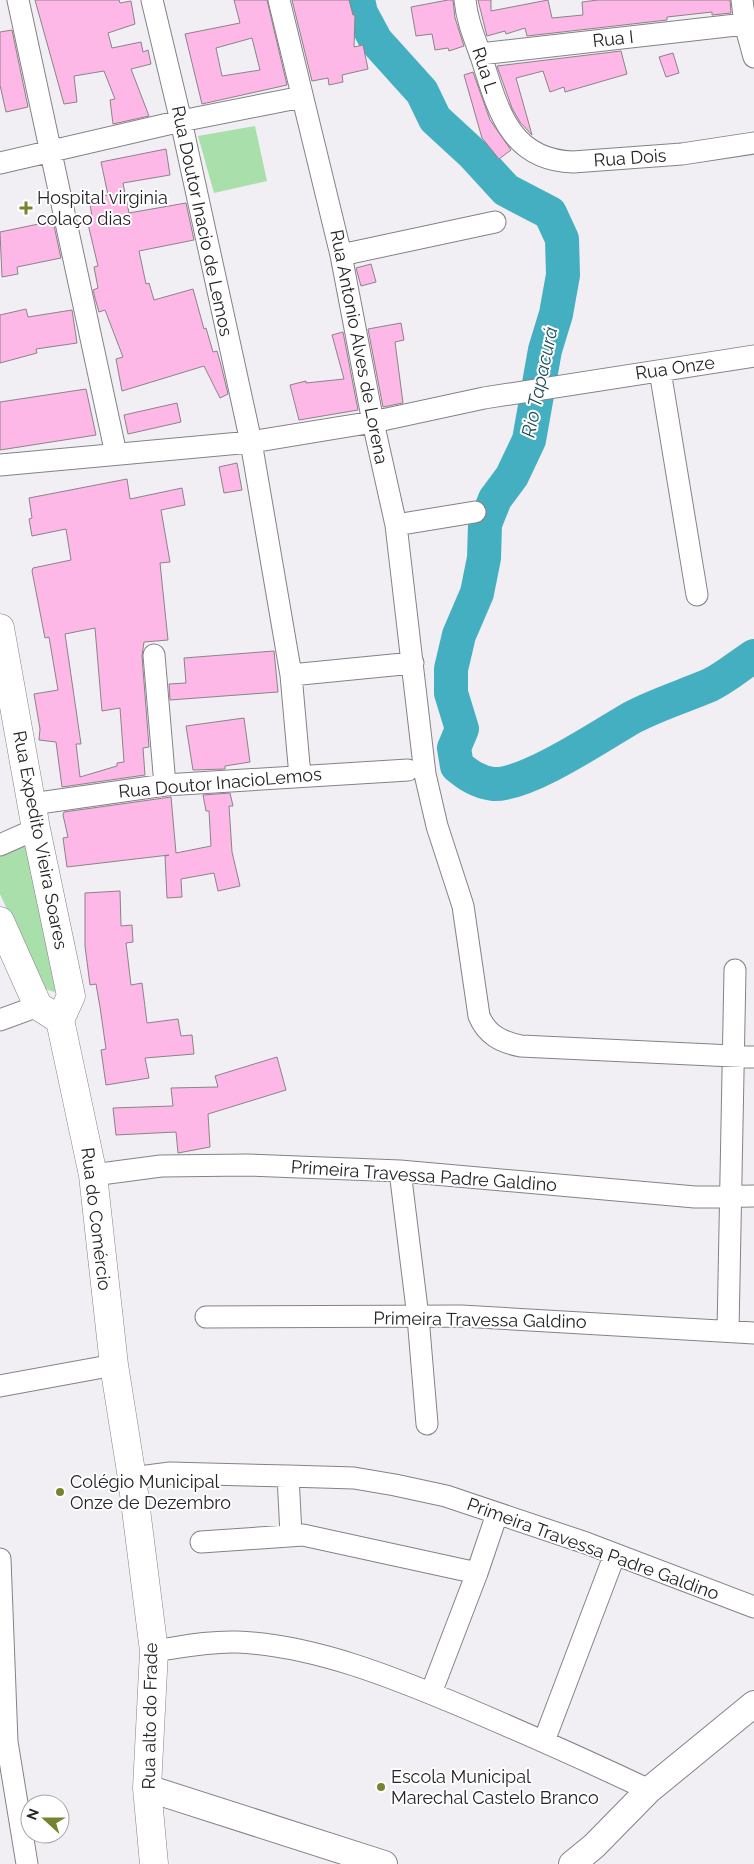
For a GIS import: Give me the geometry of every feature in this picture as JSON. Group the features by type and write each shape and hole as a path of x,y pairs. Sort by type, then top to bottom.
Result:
{"main road":[{"name":"Rua Expedito Vieira Soares","path":"0,628 34,816 71,996 49,1013"},
{"name":"Rua do Comércio","path":"0,921 49,1013 93,1175 114,1365 132,1478"},
{"name":"Rua alto do Frade","path":"132,1478 154,1652 147,1788 154,1864"}],"street":[{"path":"18,0 116,454"},
{"name":"Rua Doutor Inacio de Lemos","path":"152,0 181,121 251,442 291,675 300,776"},
{"name":"Rua Antonio Alves de Lorena","path":"279,0 341,255 373,422 396,525 413,663"},
{"name":"Rua L","path":"465,0 470,29 495,102 515,135"},
{"path":"742,0 745,24 754,57"},
{"name":"Rua I","path":"480,54 745,24"},
{"path":"0,164 181,121 302,97"},
{"name":"Rua Dois","path":"515,135 541,157 558,162 682,154 754,143"},
{"path":"341,255 496,222"},
{"name":"Rua Onze","path":"373,422 596,379 754,356"},
{"path":"660,371 697,595"},
{"path":"0,465 251,442 373,422"},
{"path":"396,525 475,512"},
{"path":"154,655 165,784"},
{"path":"291,675 413,663 425,774 432,808 463,906 479,1016 488,1031 502,1041 521,1046 754,1057"},
{"name":"Rua Doutor InacioLemos","path":"0,845 34,816 165,784 408,770"},
{"path":"728,1331 735,970"},
{"path":"0,1020 49,1013"},
{"name":"Primeira Travessa Padre Galdino","path":"93,1175 161,1166 209,1164 400,1171 685,1196 754,1196"},
{"path":"400,1171 418,1317 427,1424"},
{"name":"Primeira Travessa Galdino","path":"206,1317 515,1318 754,1333"},
{"path":"0,1386 114,1365"},
{"name":"Primeira Travessa Padre Galdino","path":"132,1478 170,1473 288,1476 376,1482 446,1496 615,1554 754,1607"},
{"path":"288,1476 291,1534"},
{"path":"431,1693 478,1573 497,1514"},
{"path":"201,1542 291,1534 315,1537 381,1554 478,1573"},
{"path":"544,1741 615,1554"},
{"path":"0,1559 7,1742 27,1864"},
{"path":"154,1652 219,1642 260,1644 341,1660 431,1693 544,1741 650,1790"},
{"path":"572,1864 594,1846 650,1790 754,1704"},
{"path":"147,1788 384,1864"}],"green space":[{"path":"255,126 267,181 214,193 198,136"},
{"path":"21,846 26,847 58,987 54,992 43,988 0,894 0,855"}],"building":[{"path":"35,0 119,0 120,3 131,1 135,24 108,33 112,48 141,42 143,52 148,50 151,64 131,69 149,116 113,124 110,100 115,99 104,71 74,76 77,102 64,104"},
{"path":"234,0 267,0 287,85 202,104 185,34 240,23","holes":["252,38 260,70 222,76 216,48"]},
{"path":"292,0 349,0 353,15 355,15 354,47 363,45 368,69 342,75 343,82 329,85 328,78 312,81"},
{"path":"453,0 455,18 464,46 449,51 448,48 435,50 432,34 416,36 411,7"},
{"path":"478,0 491,0 491,11 548,0 552,18 583,15 582,2 598,0 730,0 731,13 712,15 712,12 667,17 667,20 527,36 525,28 506,34 505,31 487,36"},
{"path":"12,30 28,107 6,112 0,85 0,32"},
{"path":"621,51 627,74 565,92 564,87 550,92 543,71 516,78 532,135 520,122 512,108 497,66"},
{"path":"673,53 679,73 666,77 659,57"},
{"path":"473,72 490,120 511,150 499,159 482,138 464,75"},
{"path":"166,149 170,175 123,183 129,213 186,203 194,240 139,251 146,284 149,283 154,300 193,289 204,329 206,328 213,352 217,351 221,365 228,394 220,398 204,366 122,391 116,359 123,357 105,310 99,312 93,290 98,288 94,267 98,266 88,224 93,223 89,198 108,195 101,162"},
{"path":"53,221 61,258 17,267 18,274 2,277 0,232"},
{"path":"371,264 376,282 361,286 356,268"},
{"path":"26,309 28,317 72,310 77,343 36,349 37,353 0,363 0,315"},
{"path":"401,323 404,340 395,342 403,403 383,407 368,329"},
{"path":"343,332 358,410 299,420 290,385 306,381 306,383 344,379 332,335"},
{"path":"86,389 96,435 0,450 0,402"},
{"path":"177,403 181,422 128,434 124,415"},
{"path":"237,463 242,490 224,493 219,467"},
{"path":"127,479 130,499 182,488 185,505 161,510 170,562 160,563 168,640 144,642 142,656 149,747 143,748 145,775 62,787 56,742 39,740 40,729 34,694 58,690 49,637 45,638 32,571 33,568 71,560 66,529 32,536 29,519 32,518 29,498","holes":["95,628 102,711 120,708 124,762 117,763 117,766 80,777 76,744 81,744 65,634"]},
{"path":"274,651 278,692 170,700 169,684 186,683 184,658"},
{"path":"244,718 250,762 225,766 225,769 193,770 186,726"},
{"path":"230,793 233,806 229,806 232,852 240,886 218,891 214,873 181,879 182,897 167,898 165,856 169,855 67,867 63,838 68,837 64,812 171,797 176,853 211,846 209,811 206,811 203,795"},
{"path":"120,891 121,926 132,925 133,942 126,943 131,985 142,983 147,1023 178,1019 181,1036 192,1035 194,1054 145,1058 149,1078 106,1085 101,1050 106,1049 100,1007 96,984 90,985 85,946 85,893"},
{"path":"277,1057 286,1090 208,1114 210,1147 178,1153 176,1132 116,1135 113,1108 173,1106 171,1088 218,1087 215,1076"}],"waterway":[{"name":"Rio Tapacurá","path":"358,0 361,13 376,41 422,92 435,119 473,154 506,190 550,213 562,239 563,275 556,314 545,350 529,440 512,476 495,499 485,524 484,558 477,593 459,635 451,669 451,693 462,729 454,748 457,766 473,778 493,784 525,777 564,758 633,717 716,682 754,656"}],"place":[{"name":"Hospital virginia colaço dias","path":"26,208"},
{"name":"Colégio Municipal Onze de Dezembro","path":"60,1492"},
{"name":"Escola Municipal Marechal Castelo Branco","path":"381,1787"}]}
